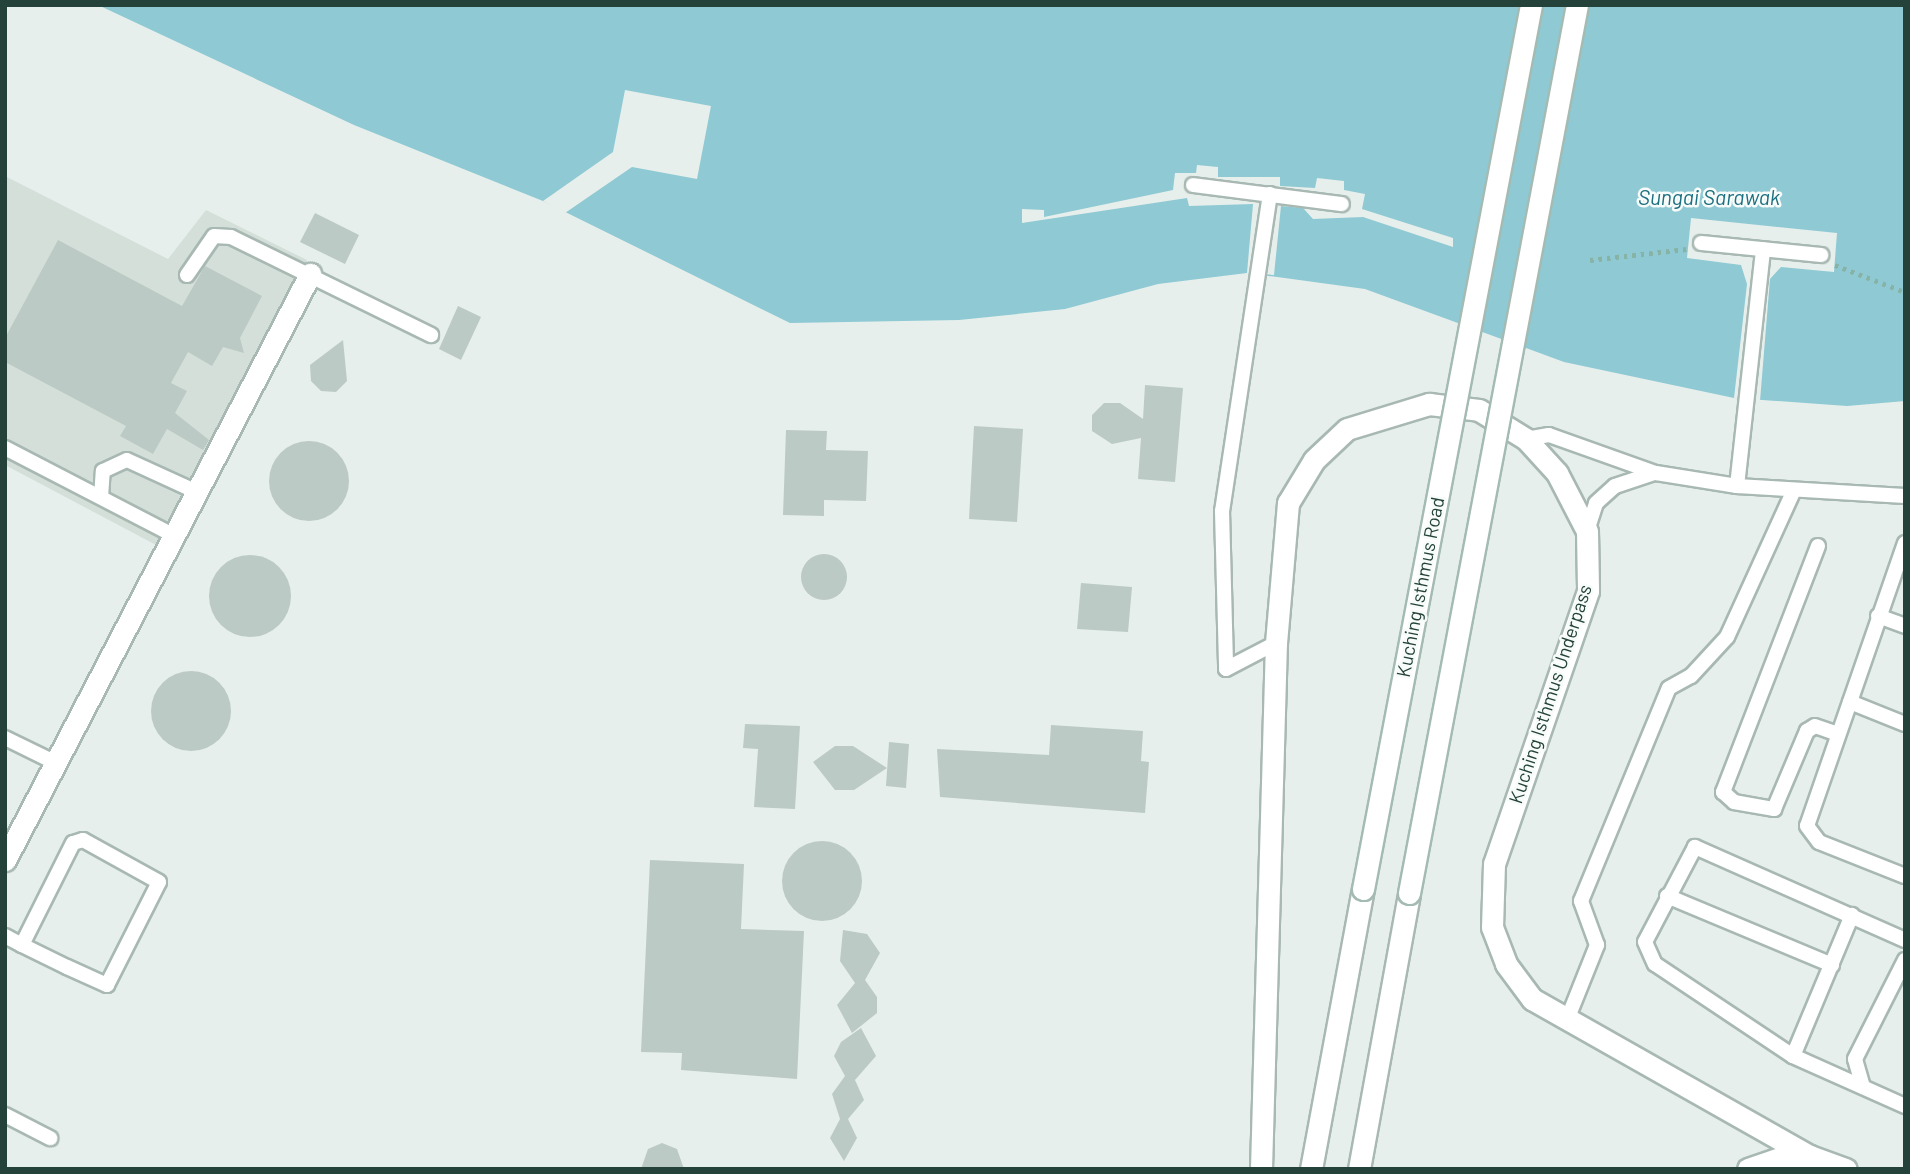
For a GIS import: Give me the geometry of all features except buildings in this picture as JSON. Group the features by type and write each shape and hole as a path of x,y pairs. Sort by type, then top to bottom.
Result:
{"street":[{"name":"Kuching Isthmus Road","path":"1311,1169 1531,5"},
{"path":"1359,1169 1577,5"},
{"path":"5,860 199,493 310,274"},
{"name":"Kuching Isthmus Underpass","path":"1261,1169 1276,643 1288,503 1314,460 1348,429 1429,404 1479,410 1525,439 1557,473 1587,531 1588,591 1489,892 1492,927 1506,964 1532,999 1810,1157"},
{"path":"1748,1169 1783,1157 1810,1157 1846,1169"}],"lane":[{"path":"1193,185 1342,204"},
{"path":"1270,194 1222,511 1226,669 1276,643"},
{"path":"187,275 214,236 231,237 431,335"},
{"path":"1701,243 1821,255"},
{"path":"1737,486 1763,249"},
{"path":"1525,439 1549,435 1656,473 1737,486 1793,492 1905,496"},
{"path":"5,448 175,536"},
{"path":"101,498 103,471 127,460 199,493"},
{"path":"1587,531 1596,503 1615,486 1656,473"},
{"path":"1567,1020 1597,945 1581,901 1669,688 1691,676 1727,637 1793,492"},
{"path":"1905,543 1807,826 1811,835 1905,876"},
{"path":"1818,546 1723,792 1734,802 1774,809 1807,731 1815,726 1838,734"},
{"path":"1878,616 1905,626"},
{"path":"1850,702 1905,724"},
{"path":"5,738 56,763"},
{"path":"5,936 22,945 107,985 159,882 83,840 73,843 22,945"},
{"path":"1905,940 1704,847 1687,853 1645,942 1648,954 1793,1056 1905,1106"},
{"path":"1667,896 1832,965"},
{"path":"1793,1056 1852,915"},
{"path":"1863,1087 1855,1059 1905,960"},
{"path":"5,1115 50,1138"}],"path":[{"path":"1590,260 1687,249"},
{"path":"1835,265 1905,292"}],"shaded area":[{"path":"5,176 168,259 206,210 307,260 158,546 5,465"}],"water":[{"name":"Sungai Sarawak","path":"98,5 1905,5 1905,401 1847,406 1734,398 1564,362 1365,289 1247,273 1158,284 1065,309 959,320 790,323 543,201 354,125"}],"pier":[{"path":"625,90 711,106 697,179 632,167 565,213 543,201 613,152"},
{"path":"1197,165 1218,167 1218,177 1280,177 1280,186 1315,188 1317,178 1344,181 1344,190 1365,194 1362,209 1453,238 1453,247 1363,217 1313,219 1303,208 1281,206 1274,275 1247,273 1253,204 1189,206 1187,198 1022,223 1022,209 1044,210 1044,217 1173,190 1175,173 1196,173"},
{"path":"1691,218 1837,233 1834,272 1781,267 1770,279 1760,401 1734,398 1747,284 1741,265 1687,258"}]}
